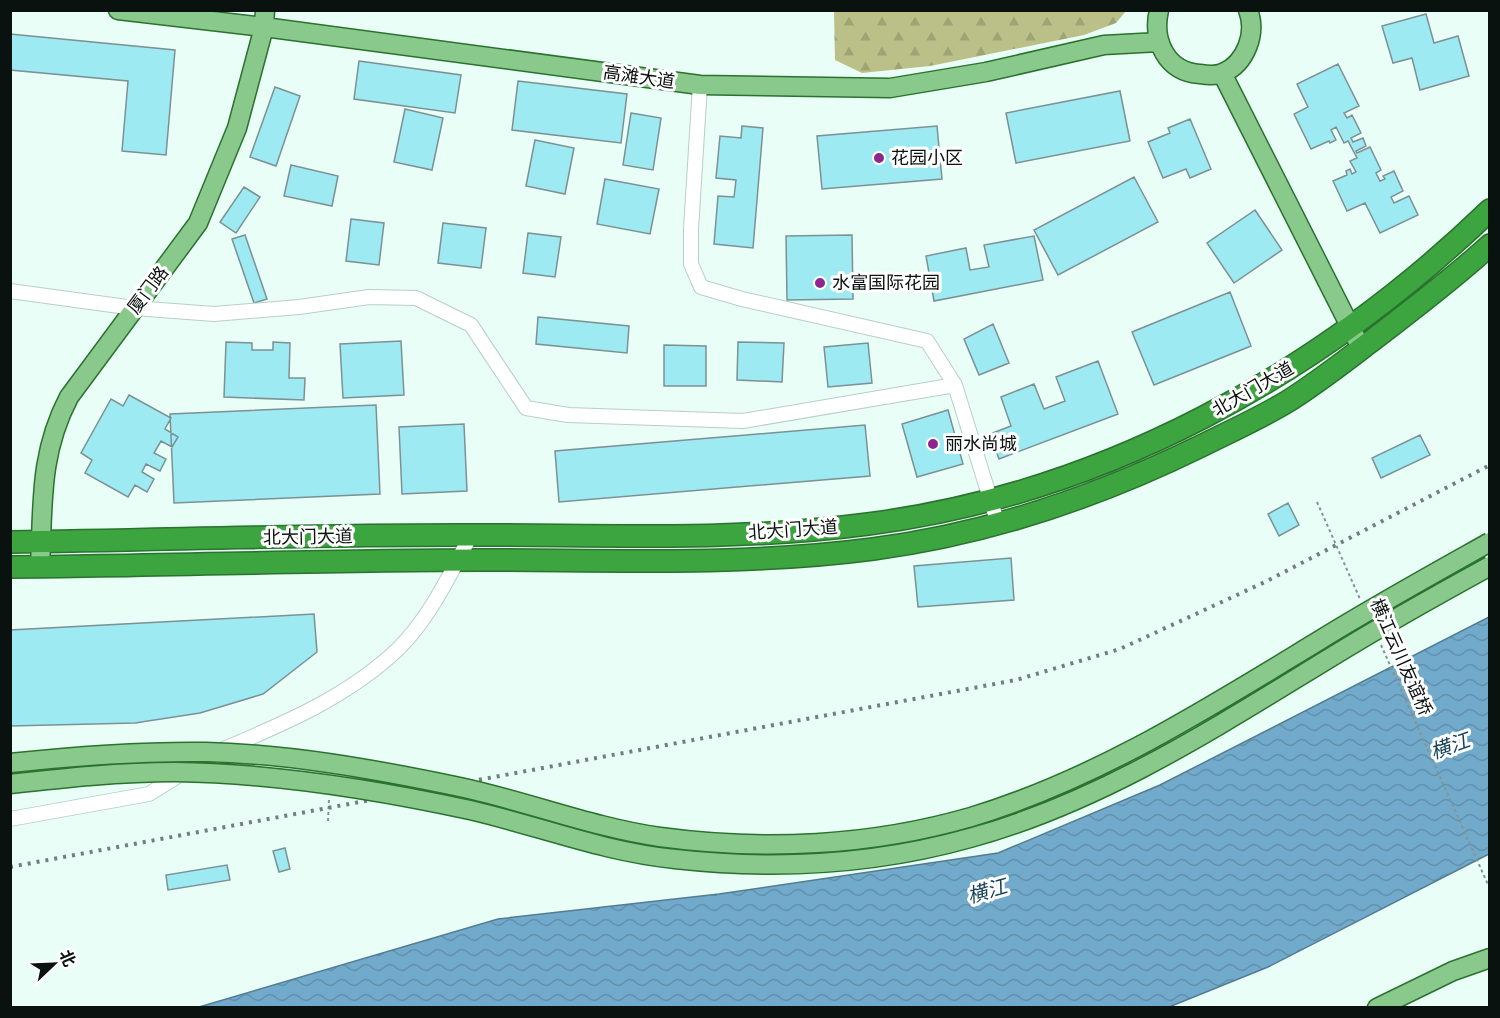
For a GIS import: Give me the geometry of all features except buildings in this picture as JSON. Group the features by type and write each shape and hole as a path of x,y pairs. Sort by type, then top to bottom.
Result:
{"highway":[{"name":"北大门大道","path":"10,542 471,535 675,536 801,531 893,521 991,500 1086,469 1174,431 1272,381 1349,326 1424,268 1490,210"},
{"name":"北大门大道","path":"10,567 457,560 675,561 803,556 896,546 998,524 1096,493 1194,449 1278,407 1440,288 1490,245"}],"main road":[{"name":"高滩大道","path":"118,10 265,19 700,85 890,88 986,72 1104,45 1159,42"},
{"path":"1159,10 1156,23 1159,42 1170,61 1194,74 1222,73 1236,63 1246,50 1254,13"},
{"name":"厦门路","path":"40,567 45,461 54,424 69,397 198,223 237,128 265,19"},
{"path":"1222,73 1361,348"},
{"path":"10,763 137,753 244,754 341,765 419,779 508,798 608,828 662,837 776,844 872,838 929,828 987,812 1092,770 1191,718 1345,624 1490,542"},
{"path":"10,785 138,773 252,776 416,799 503,818 604,848 660,857 763,865 825,864 875,858 974,837 1033,817 1092,792 1201,736 1490,566"},
{"path":"1377,1008 1453,970 1490,958"}],"street":[{"path":"700,85 691,264 701,287 742,299 927,341 955,385 998,524"},
{"path":"10,291 134,308 214,314 299,308 369,297 416,298 471,325 526,408 568,415 743,421 955,385"},
{"path":"10,819 149,794 216,752 338,697 398,649 438,597 471,535"},
{"path":"10,785 216,752"}],"path":[{"name":"横江云川友谊桥","path":"1317,502 1360,599"},
{"name":"横江云川友谊桥","path":"1379,642 1490,889"}],"green space":[{"path":"834,10 1126,11 1116,23 1084,35 930,66 862,73 835,60"}],"water":[{"name":"横江","path":"1489,617 1489,854 1268,967 1169,1007 199,1007 498,919 719,894 998,853 1160,785"}],"railway":[{"path":"10,867 1016,680 1120,649 1265,582 1490,465"}],"place":[{"name":"花园小区","path":"879,158"},
{"name":"水富国际花园","path":"820,283"},
{"name":"丽水尚城","path":"933,444"}]}
